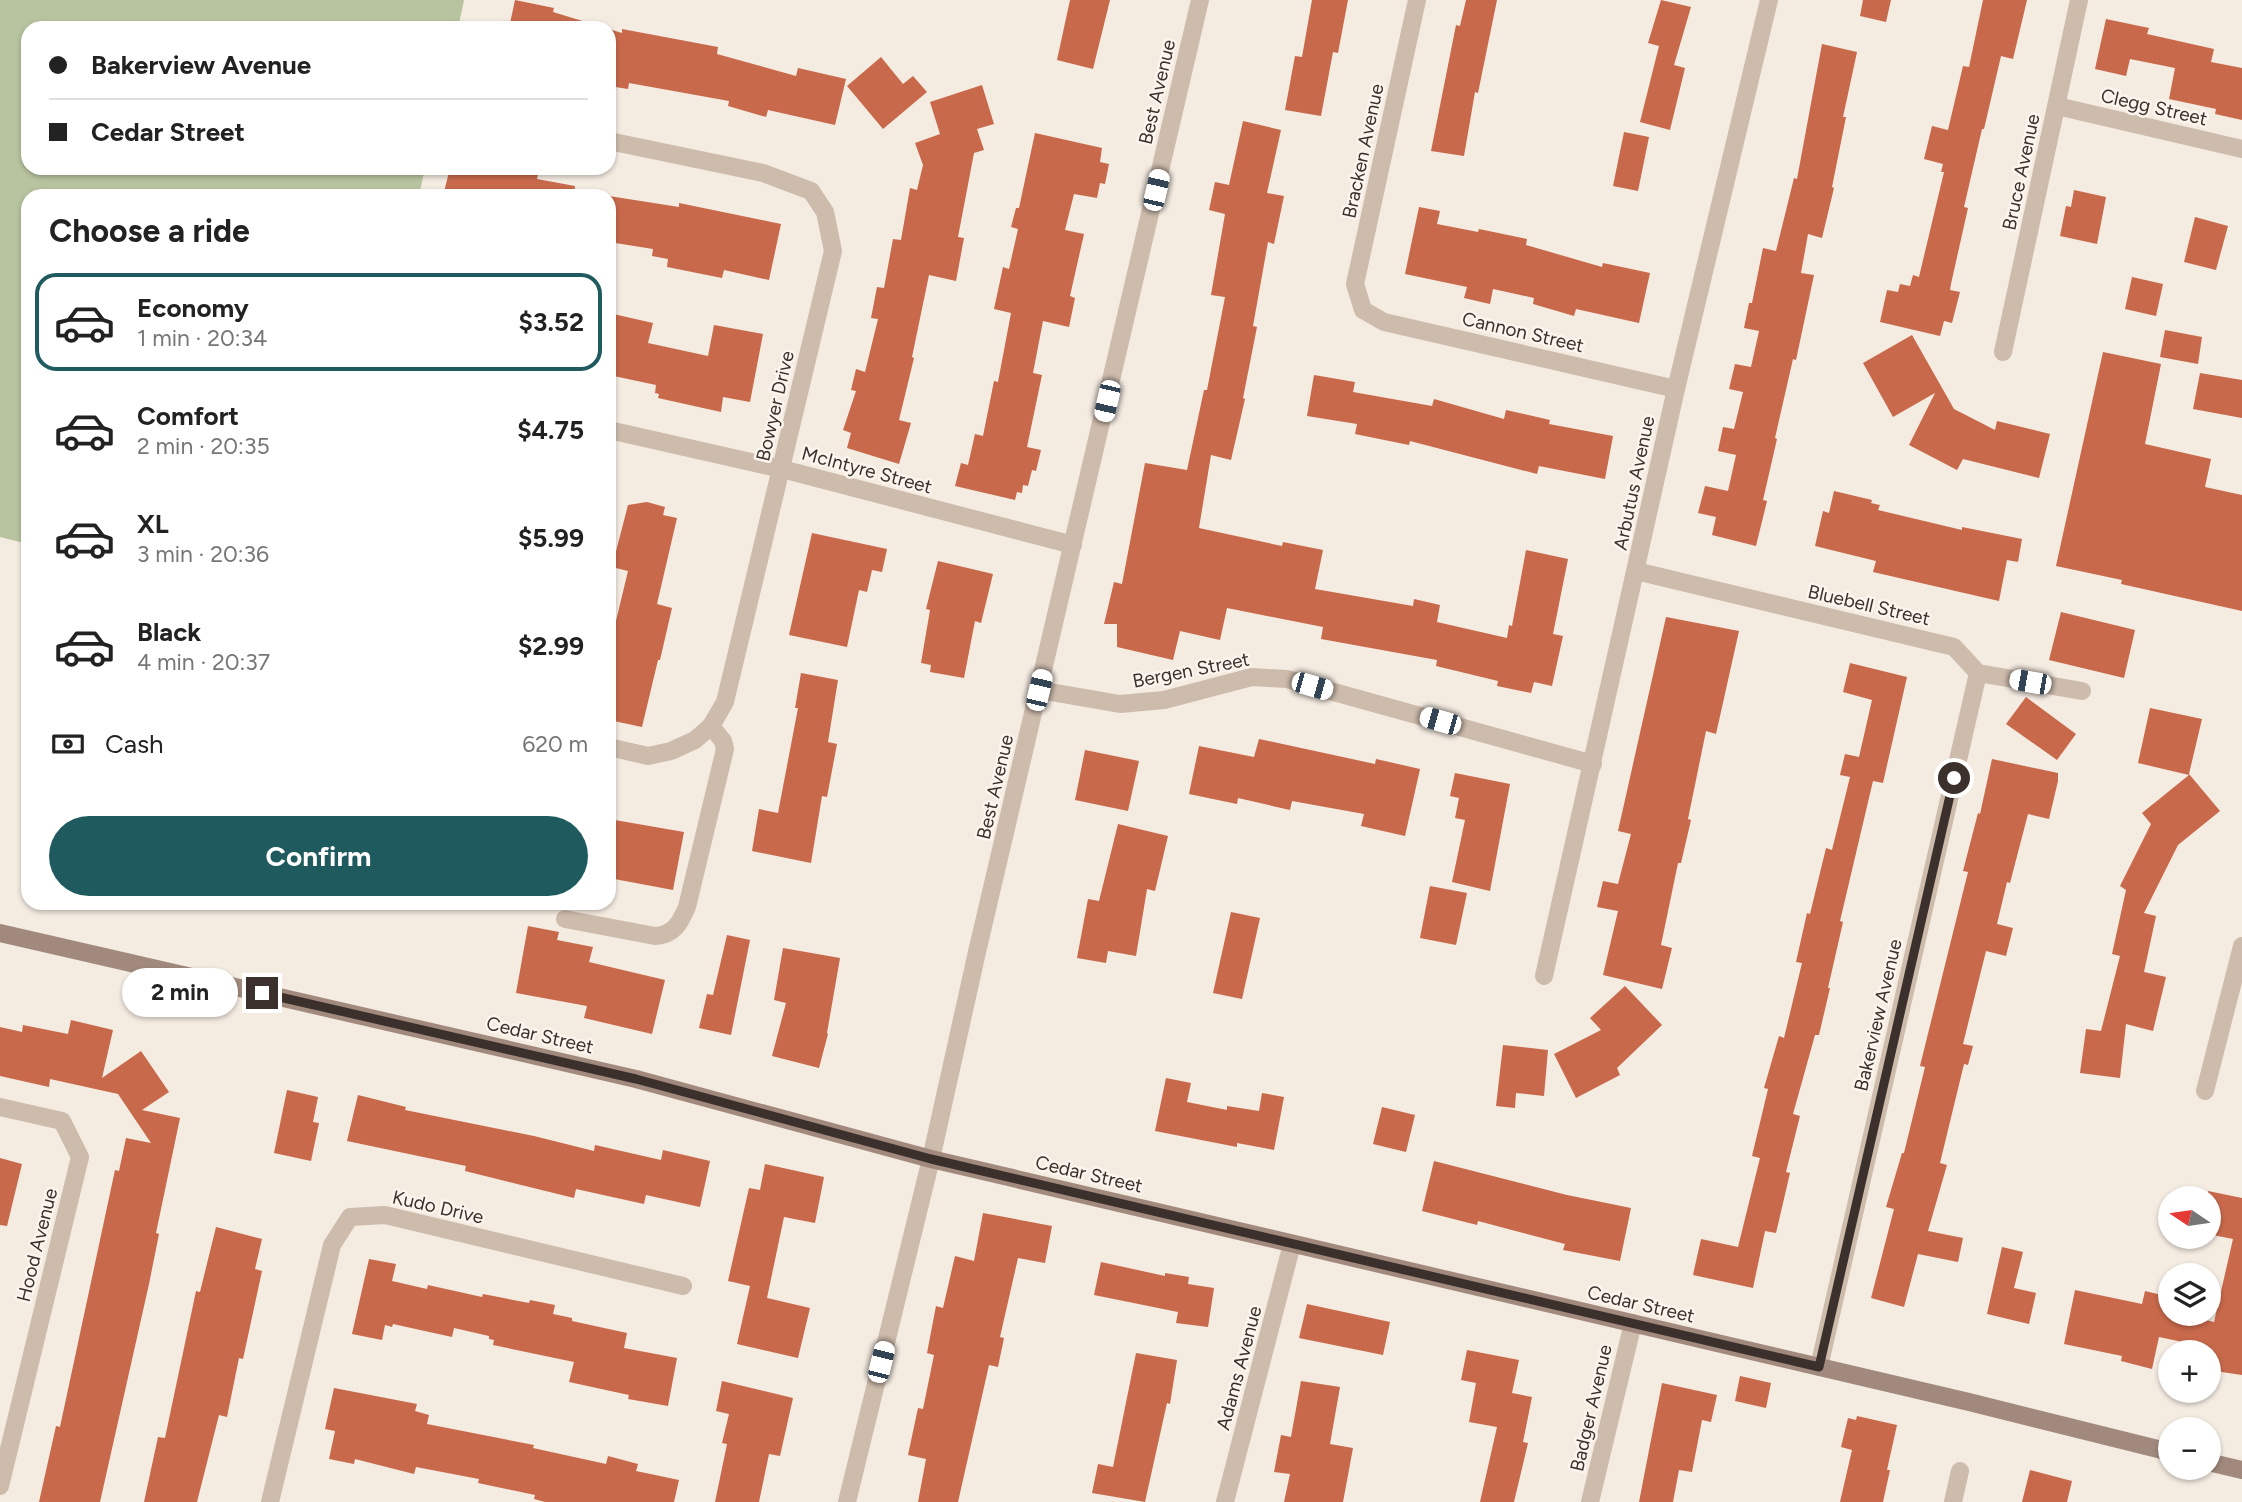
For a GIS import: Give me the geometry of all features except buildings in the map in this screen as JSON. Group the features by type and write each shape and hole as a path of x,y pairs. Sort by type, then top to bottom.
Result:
{"main road":[{"name":"Cedar Street","path":"0,933 636,1079 931,1159 2158,1449"},
{"path":"2221,1465 2242,1470"}],"street":[{"name":"Best Avenue","path":"847,1502 931,1159 1200,0"},
{"name":"Bracken Avenue","path":"1363,310 1355,284 1417,0"},
{"name":"Arbutus Avenue","path":"1544,976 1676,388 1769,0"},
{"name":"Bruce Avenue","path":"2003,352 2079,0"},
{"name":"Clegg Street","path":"2057,106 2242,149"},
{"name":"Bowyer Drive","path":"616,142 763,173 811,191 825,212 834,251 724,702 711,726"},
{"name":"Cannon Street","path":"1363,310 1384,322 1676,388"},
{"name":"McIntyre Street","path":"616,432 782,469 1073,545"},
{"name":"Bluebell Street","path":"1636,571 1954,647 1978,673"},
{"path":"1978,673 2082,691"},
{"name":"Bakerview Avenue","path":"1819,1367 1978,673"},
{"name":"Bergen Street","path":"1039,690 1120,704 1164,699 1252,677 1287,679 1593,764"},
{"path":"565,919 665,936 677,927 687,907 725,749 723,741 711,726 695,740 671,751 648,756 616,749"},
{"path":"2205,1091 2242,946"},
{"name":"Hood Avenue","path":"0,1107 62,1121 80,1157 0,1486"},
{"name":"Kudo Drive","path":"270,1502 332,1245 351,1217 385,1215 683,1286"},
{"name":"Adams Avenue","path":"1225,1502 1292,1244"},
{"name":"Badger Avenue","path":"1590,1502 1633,1323"},
{"path":"1953,1502 1960,1471"}],"green space":[{"path":"0,0 464,0 460,21 21,21 21,175 424,175 420,189 21,189 21,542 0,537"}],"route":[{"path":"262,993 636,1079 931,1159 1819,1367 1954,778"}]}
